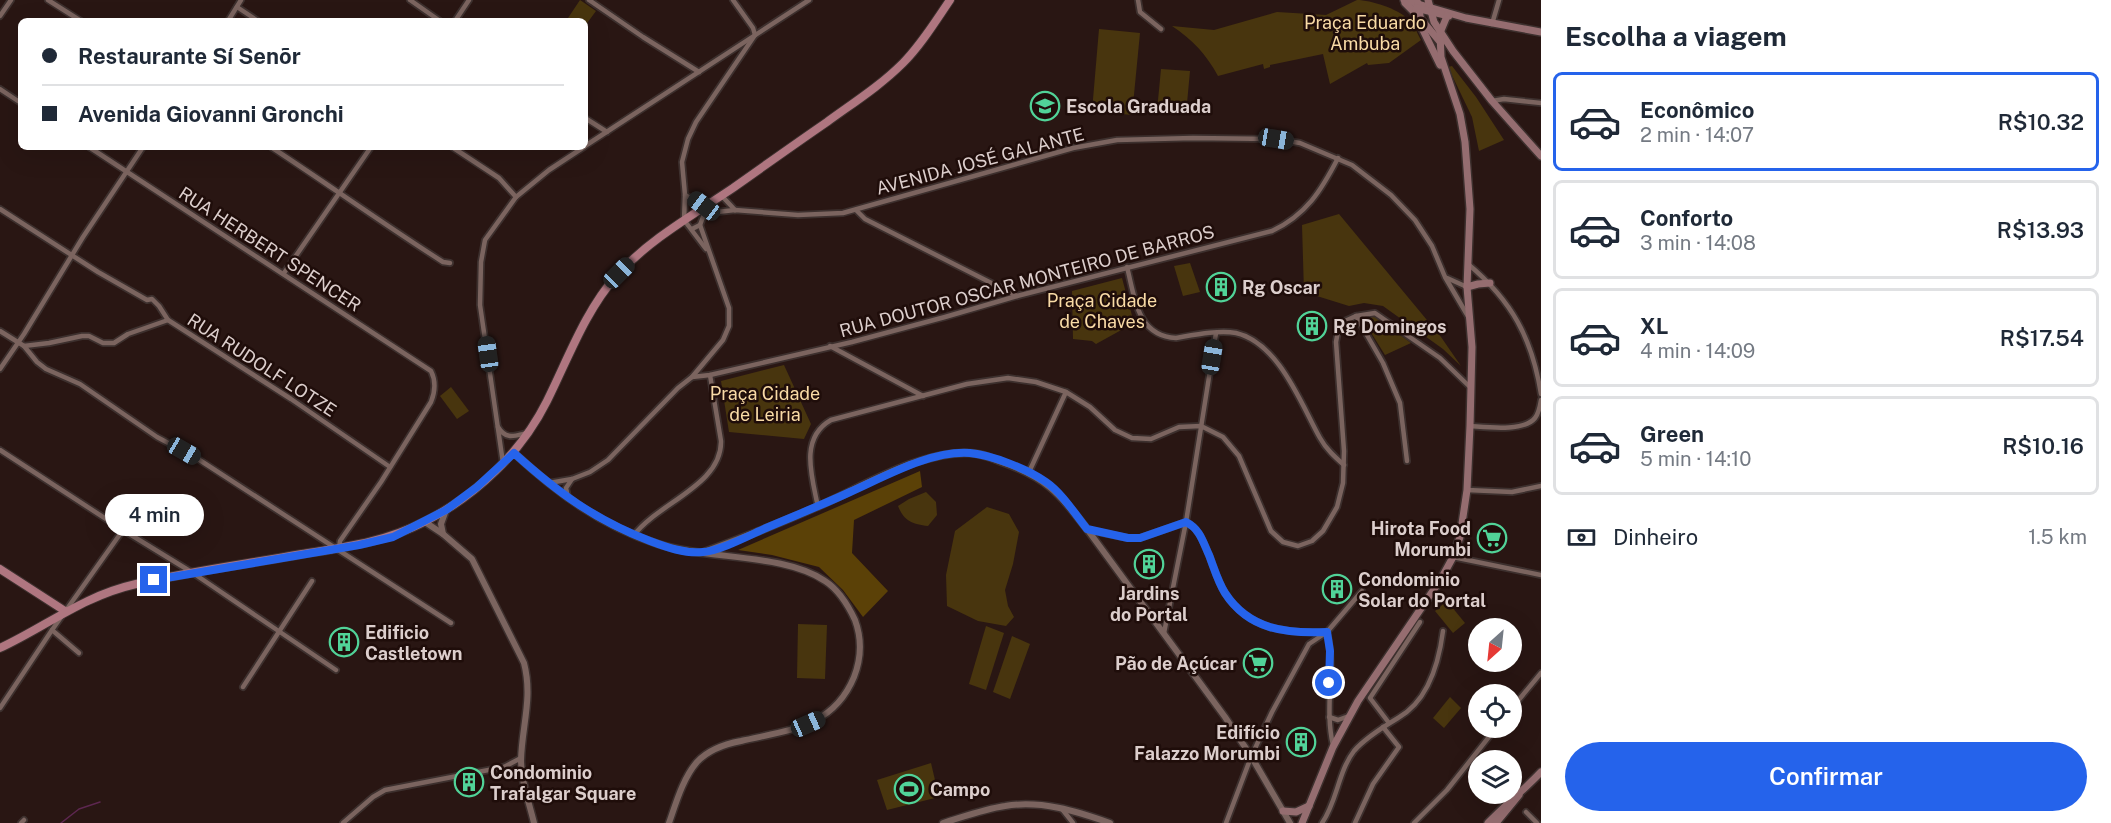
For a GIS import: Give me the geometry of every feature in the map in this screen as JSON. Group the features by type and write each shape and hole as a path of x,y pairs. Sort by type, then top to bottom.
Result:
{"main road":[{"path":"1,649 65,611 112,590 393,537 446,510 477,487 514,453 546,403 598,300 615,277 634,258 684,220 866,95 904,62 928,33 950,0"},
{"path":"1403,1 1419,8 1430,5 1467,18 1541,32"},
{"path":"1403,1 1419,8 1441,43 1453,51"},
{"path":"1430,5 1447,16 1467,18"},
{"path":"1302,823 1333,747 1351,714 1371,680 1441,579 1453,557 1460,537 1467,490 1472,388 1472,347 1467,287 1470,209 1460,114 1444,72 1440,57 1440,33 1430,5"},
{"path":"1419,8 1422,28 1444,72"},
{"path":"1440,33 1447,16"},
{"path":"1440,33 1492,101 1541,156"},
{"path":"1467,287 1490,283"},
{"path":"0,569 65,611"},
{"path":"1522,792 1541,772"},
{"path":"1488,823 1505,804"},
{"path":"1496,823 1513,804"},
{"path":"1282,810 1296,812 1309,806"}],"street":[{"path":"0,16 11,0"},
{"path":"48,0 76,18"},
{"path":"230,18 241,0"},
{"path":"410,0 436,18"},
{"path":"457,18 469,0"},
{"path":"589,0 699,72"},
{"path":"733,0 753,28 755,35"},
{"path":"588,144 809,0"},
{"path":"1138,0 1143,16 1161,28"},
{"path":"1492,24 1498,0"},
{"path":"237,7 254,18"},
{"path":"708,251 684,220 686,195 682,162 688,139 705,108 755,35"},
{"path":"0,89 18,101"},
{"path":"1492,101 1504,99 1541,103"},
{"path":"588,120 607,132"},
{"name":"AVENIDA JOSÉ GALANTE","path":"692,229 700,225 703,217 708,213 735,210 798,215 836,214 856,210 1073,148 1117,140 1276,139 1300,143 1352,165 1375,181 1405,208 1432,246 1445,277 1469,319"},
{"name":"RUA HERBERT SPENCER","path":"93,150 284,273 299,286 426,366 434,378 434,393 431,402 390,467"},
{"path":"0,369 71,255 141,150"},
{"path":"276,150 341,192 387,227 443,262 450,263"},
{"path":"284,273 369,150"},
{"path":"457,150 499,178 516,197"},
{"path":"503,463 480,305 481,262 485,240 516,197 549,170 579,150"},
{"name":"RUA DOUTOR OSCAR MONTEIRO DE BARROS","path":"692,377 710,375 830,345 852,342 1017,296 1272,231 1302,213 1322,187 1338,158"},
{"path":"686,195 704,206"},
{"path":"721,195 735,210"},
{"name":"RUA RUDOLF LOTZE","path":"0,210 139,296 147,300 152,299 168,320 291,399 390,467"},
{"path":"856,210 865,219 1017,296"},
{"path":"546,483 572,479 590,472 608,460 678,388 692,377 723,340 729,326 729,308 700,225"},
{"path":"1468,264 1490,283 1508,305 1520,326 1534,361 1541,394"},
{"path":"1127,267 1143,320 1153,331 1168,338 1228,332 1246,337 1266,352 1296,390 1323,444 1344,465"},
{"path":"1445,277 1467,287"},
{"path":"818,507 810,451 814,438 822,426 831,420 923,396 982,381 1008,378 1036,381 1066,392 1090,407 1115,430 1132,438 1151,439 1179,427 1201,426 1223,437 1243,463 1271,531 1277,538 1292,545 1305,545 1316,539 1323,531 1336,507 1343,483 1344,465 1336,342 1345,321 1369,313 1382,316 1440,358 1472,388"},
{"path":"1356,316 1383,363 1400,403 1407,461"},
{"path":"24,346 82,336 89,336 109,344 128,334 168,320"},
{"path":"0,331 24,346 46,369 86,388 157,437 198,459 451,623"},
{"path":"1164,633 1186,522 1216,333"},
{"path":"830,345 923,396"},
{"path":"634,535 643,523 710,473 717,463 721,441 710,375"},
{"path":"1029,472 1066,392"},
{"path":"1470,426 1502,427 1530,423 1536,416 1541,400"},
{"path":"498,426 504,435 513,437 529,432"},
{"path":"0,450 193,573 336,670"},
{"path":"514,453 546,483 572,502 609,524 634,535 680,550 806,570 827,582 844,598 858,629 860,654 857,670 844,697 828,714 796,728 733,742 706,754 692,769 669,823"},
{"path":"704,552 818,507 903,469 943,456 969,453 981,455 1029,472 1047,483 1087,529 1251,756 1290,823"},
{"path":"337,549 340,541 390,467"},
{"path":"572,479 566,493 572,502"},
{"path":"1467,490 1512,492 1541,486"},
{"path":"443,534 441,524 446,510"},
{"path":"425,522 472,559 524,663 529,693 521,758 534,823"},
{"path":"1087,529 1128,538 1140,538 1186,522 1193,526 1201,536 1224,592 1247,617 1259,625 1280,631 1327,632"},
{"path":"0,708 123,530"},
{"path":"733,542 730,550 733,558"},
{"path":"1453,557 1541,575"},
{"path":"243,687 312,581"},
{"path":"1226,823 1251,756 1309,644 1327,632 1362,591"},
{"path":"1389,723 1370,698 1420,622"},
{"path":"52,630 79,653"},
{"path":"1325,822 1354,751 1383,727 1409,710 1429,683 1441,650 1443,630"},
{"path":"1327,632 1330,651 1329,717 1333,747"},
{"path":"1522,696 1541,673"},
{"path":"1329,717 1334,720 1351,714"},
{"path":"1354,823 1373,784 1399,747 1383,727"},
{"path":"1414,823 1447,790 1488,738"},
{"path":"343,823 373,797 385,790 504,767 521,758"},
{"path":"504,767 523,775"},
{"path":"948,822 981,811 1021,804 1050,806 1110,823"},
{"path":"1062,809 1073,823"},
{"path":"1526,812 1537,823"}],"green space":[{"path":"580,0 596,11 588,22 588,18 568,18"},
{"name":"Praça Eduardo Ambuba","path":"1357,0 1384,6 1404,15 1412,23 1421,40 1389,63 1368,65 1367,63 1330,84 1323,54 1270,65 1264,69 1263,64 1218,76 1198,48 1172,26 1214,30 1277,12 1326,15"},
{"path":"1099,29 1140,33 1132,115 1092,111"},
{"path":"1452,66 1476,97 1504,140 1479,151 1472,117 1448,67"},
{"path":"1161,69 1190,71 1186,114 1157,111"},
{"path":"1339,214 1441,337 1461,366 1443,349 1383,306 1364,303 1349,306 1304,292 1302,225"},
{"path":"1190,263 1200,292 1183,296 1174,266"},
{"name":"Praça Cidade de Chaves","path":"1122,278 1134,323 1096,344 1092,341 1073,339 1072,291"},
{"path":"1373,315 1411,343 1385,355 1365,323 1367,318"},
{"name":"Praça Cidade de Leiria","path":"784,365 811,424 804,439 729,432 721,381"},
{"path":"451,387 469,411 457,419 440,396"},
{"path":"926,492 936,502 937,515 928,526 909,521 898,506"},
{"path":"987,507 1009,514 1019,532 1005,590 1008,606 1014,617 1006,626 978,621 947,606 946,575 955,531"},
{"path":"1447,601 1465,623 1453,633 1435,611"},
{"path":"798,624 827,625 825,679 797,678"},
{"path":"986,626 1004,633 986,690 969,684"},
{"path":"1012,636 1030,644 1010,699 993,692"},
{"path":"1450,697 1461,708 1444,728 1433,718"},
{"name":"Campo","path":"931,763 939,797 887,810 877,780"}],"shaded area":[{"path":"920,471 922,487 854,520 852,553 888,591 863,617 843,590 819,567 772,555 738,550"}],"waterway":[{"path":"61,823 79,809 100,802"}],"place":[{"name":"Escola Graduada","path":"1045,106"},
{"name":"Rg Oscar","path":"1221,287"},
{"name":"Rg Domingos","path":"1312,326"},
{"name":"Hirota Food Morumbi","path":"1492,538"},
{"name":"Jardins do Portal","path":"1149,564"},
{"name":"Condominio Solar do Portal","path":"1337,589"},
{"name":"Edificio Castletown","path":"344,642"},
{"name":"Pão de Açúcar","path":"1258,663"},
{"name":"Edifício Falazzo Morumbi","path":"1301,742"},
{"name":"Condominio Trafalgar Square","path":"469,782"},
{"name":"Campo","path":"909,789"}],"route":[{"path":"154,580 359,545 393,537 446,510 477,487 514,453 546,483 609,524 658,544 680,550 704,552 818,507 913,465 943,456 969,453 1012,465 1047,483 1087,529 1128,538 1140,538 1186,522 1193,526 1201,536 1224,592 1247,617 1259,625 1280,631 1327,632 1330,651 1329,683"}]}
